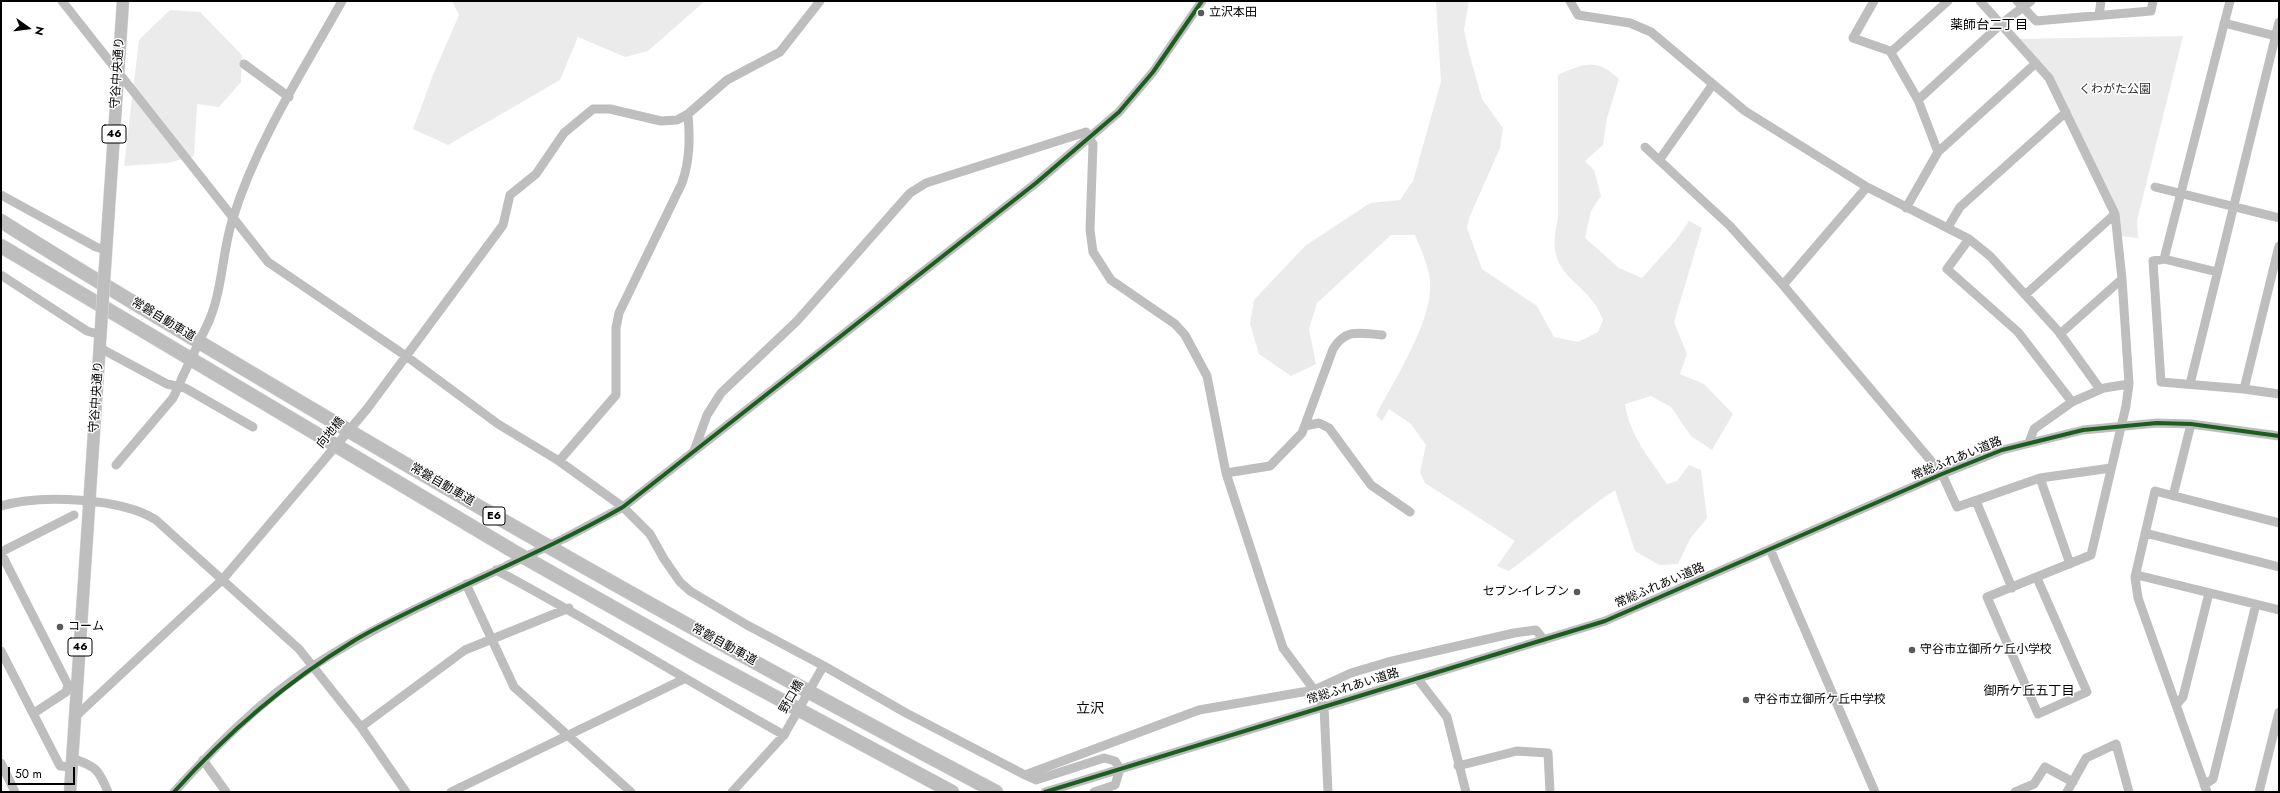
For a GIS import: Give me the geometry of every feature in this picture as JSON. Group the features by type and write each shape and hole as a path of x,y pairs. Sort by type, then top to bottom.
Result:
{"highway":[{"name":"常磐自動車道","path":"1,221 256,376 524,534 708,637 996,792"},
{"name":"常磐自動車道","path":"1,246 51,278 513,551 699,656 952,792"}],"main road":[{"name":"守谷中央通り","path":"70,792 75,717 73,685 90,502 123,1"}],"street":[{"path":"62,1 119,71 232,218 268,262 406,356 498,424 559,461 623,507 650,534 680,582 690,591 822,668 1036,780 1104,758 1115,761 1120,769 1115,785 1094,792"},
{"path":"116,465 173,398 209,321 216,301 232,218 259,152 342,1"},
{"path":"559,461 616,396 616,328 619,314 682,184 688,166 690,143 688,114 727,80 780,52 820,1"},
{"path":"1570,1 1578,15 1630,23 1651,32 1745,111 1867,187 1969,239 1990,256 2026,295 2060,334 2100,389"},
{"path":"1874,1 1853,38 1891,52 1918,100 1938,152"},
{"path":"1891,52 1948,1"},
{"path":"1980,1 2049,78 2115,214 2122,279 2129,384 2091,555 1987,598 2038,714 2087,692 2037,578"},
{"path":"1918,100 2001,24 2020,4 2030,1"},
{"path":"2099,15 2101,1"},
{"path":"2020,4 2036,21 2151,11 2153,1"},
{"path":"2164,258 2230,1"},
{"path":"174,792 203,760 250,716 313,667 353,641 466,584 565,538 623,507 1036,183 1119,112 1137,92 1199,3"},
{"path":"2190,384 2233,207 2277,37 2279,22"},
{"path":"2224,23 2277,37"},
{"path":"1906,208 1938,152 2036,63"},
{"path":"244,64 289,97"},
{"path":"1660,159 1713,84"},
{"name":"向地橋","path":"75,717 223,579 367,409 503,225 510,195 536,174 564,133 593,109 610,109 661,121 677,120 688,114"},
{"path":"1948,227 1960,207 2066,112"},
{"path":"694,452 707,415 721,393 797,321 910,193 926,184 1086,132 1093,144 1090,230 1093,252 1112,280 1175,324 1185,335 1206,376 1226,473 1283,648 1314,690 1324,707 1328,792"},
{"path":"1645,147 1660,159 1730,226 1783,285 1942,474 1957,507 2040,478 2110,468"},
{"path":"1783,285 1867,187"},
{"path":"2155,188 2279,218"},
{"path":"1,195 96,247 106,250"},
{"path":"2026,295 2115,214"},
{"path":"1969,239 1947,269 2018,332 2072,402"},
{"path":"2244,388 2279,246"},
{"path":"2217,272 2164,258 2153,261 2161,382 2244,388 2279,394"},
{"path":"1,275 87,331 101,331"},
{"path":"2060,334 2122,279"},
{"path":"1226,473 1270,466 1302,433 1333,349 1339,339 1349,334 1382,335"},
{"path":"100,348 167,384 179,384 253,427"},
{"path":"2030,443 2034,429 2072,402 2100,389 2129,384"},
{"path":"1304,426 1319,423 1329,428 1372,485 1410,512"},
{"name":"常総ふれあい道路","path":"1045,792 1606,621 1942,474 2002,450 2083,430 2121,425 2157,423 2190,424 2279,436"},
{"path":"2173,496 2190,424"},
{"path":"2040,478 2070,564"},
{"path":"2256,604 2213,779 2205,788 2138,598 2135,577 2155,491 2279,523"},
{"path":"1,506 30,500 90,502 118,505 145,512 223,579 298,650 360,727 406,792"},
{"path":"1976,501 2012,588"},
{"path":"34,713 66,692 73,685 1,553 74,515"},
{"path":"2145,533 2279,567"},
{"path":"1770,549 1875,792"},
{"path":"496,570 569,608 684,679 784,735"},
{"path":"2135,577 2141,576 2279,610"},
{"path":"466,584 514,687 631,792"},
{"path":"2176,706 2183,697 2209,593"},
{"path":"360,727 465,650 569,608"},
{"path":"1025,775 1199,710 1314,690 1351,673 1388,662 1514,633 1536,630 1544,640"},
{"path":"1,651 60,766 72,763 94,767 102,776 108,792"},
{"name":"野口橋","path":"732,792 784,735 822,668"},
{"path":"1417,678 1447,717 1458,766 1466,792"},
{"path":"451,792 684,679"},
{"path":"2259,792 2279,712"},
{"path":"2067,792 2086,758 2116,744 2129,792"},
{"path":"1458,766 1517,750 1548,753 1550,792"},
{"path":"203,760 226,792"},
{"path":"1,763 15,792"},
{"path":"2015,792 2034,784 2045,767 2073,782"}],"green space":[{"path":"452,1 705,1 648,51 625,57 578,37 560,80 448,145 413,129 433,75 459,15"},
{"path":"1436,1 1469,1 1464,30 1469,53 1482,99 1503,128 1500,148 1469,218 1467,228 1482,269 1537,306 1554,337 1578,342 1598,332 1603,320 1596,306 1587,294 1568,276 1561,266 1556,254 1555,239 1558,218 1558,75 1582,66 1596,65 1611,72 1619,79 1607,118 1603,145 1585,161 1594,170 1601,196 1591,211 1585,238 1619,268 1642,278 1676,240 1689,221 1702,228 1674,322 1687,354 1680,374 1704,384 1733,414 1712,450 1691,436 1671,407 1651,396 1625,404 1631,426 1641,446 1667,484 1677,481 1689,465 1701,470 1707,518 1690,539 1678,564 1659,565 1635,551 1615,490 1509,571 1497,566 1515,541 1425,483 1420,472 1426,445 1411,424 1389,409 1382,421 1376,415 1411,350 1419,332 1429,297 1430,282 1428,270 1415,235 1391,235 1317,303 1309,329 1316,364 1291,376 1259,354 1250,324 1254,300 1305,246 1370,203 1400,200 1413,181 1441,82"},
{"path":"170,10 200,12 242,55 241,82 219,107 197,104 194,156 168,163 124,166 139,40"},
{"name":"くわがた公園","path":"2183,36 2137,221 2138,238 2118,236 2115,214 2049,78 2014,39"}],"cycle path":[{"path":"174,792 215,749 258,710 303,674 352,642 419,607 573,534 623,507 1036,183 1119,112 1153,72 1202,1"},
{"path":"1045,792 1605,621 1942,474 2002,450 2083,430 2157,423 2191,424 2279,436"}],"place":[{"name":"立沢本田","path":"1201,13"},
{"name":"セブン-イレブン","path":"1577,592"},
{"name":"コーム","path":"60,627"},
{"name":"守谷市立御所ケ丘小学校","path":"1912,650"},
{"name":"守谷市立御所ケ丘中学校","path":"1746,700"}],"district":[{"name":"薬師台二丁目","path":"1989,26"},
{"name":"御所ケ丘五丁目","path":"2029,692"},
{"name":"立沢","path":"1090,710"}]}
